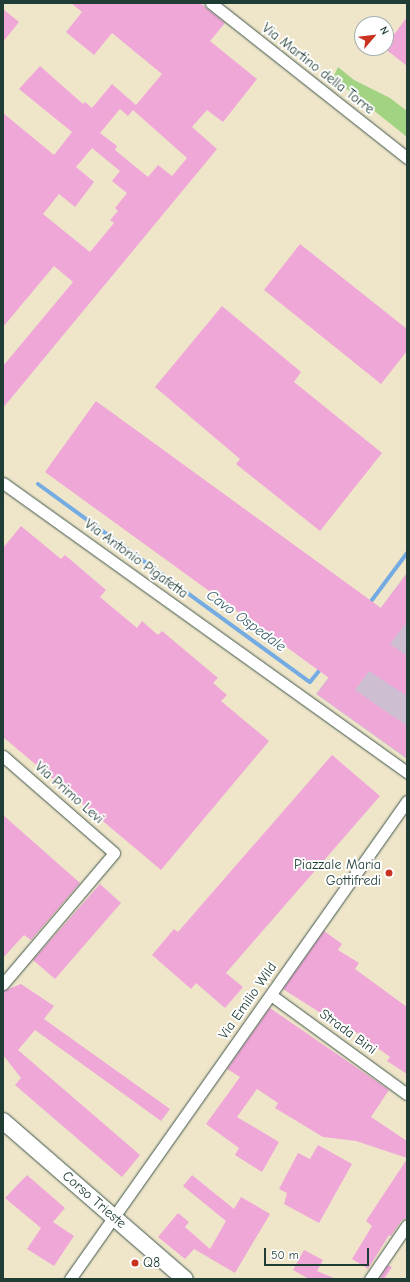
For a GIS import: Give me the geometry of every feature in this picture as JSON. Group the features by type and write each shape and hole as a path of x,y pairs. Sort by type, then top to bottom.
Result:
{"main road":[{"name":"Corso Trieste","path":"3,1121 185,1279"}],"street":[{"name":"Via Martino della Torre","path":"211,3 407,158"},
{"name":"Via Antonio Pigafetta","path":"3,483 407,772"},
{"name":"Via Primo Levi","path":"3,756 114,853 3,984"},
{"name":"Via Emilio Wild","path":"70,1279 407,802"},
{"name":"Strada Bini","path":"271,995 407,1094"},
{"path":"370,1279 407,1225"}],"shaded area":[{"path":"407,573 407,759 316,694"}],"green space":[{"path":"338,67 354,80 390,98 407,111 407,137 333,78"}],"building":[{"path":"71,3 200,3 225,23 210,41 257,79 223,122 207,110 192,127 217,149 3,408 3,366 73,282 54,266 3,327 3,113 54,155 72,132 19,89 40,66 83,104 85,102 92,108 112,84 136,105 162,74 112,33 94,55 66,32 82,12","holes":["120,109 128,116 133,110 187,158 172,176 158,165 148,177 115,150 117,146 100,133","92,148 120,171 112,181 127,193 115,208 118,211 110,220 114,223 90,252 43,214 59,194 75,207 94,182 76,167"]},
{"path":"3,9 19,22 3,42"},
{"path":"407,17 407,66 394,56 394,35"},
{"path":"300,244 407,329 407,351 381,384 264,290"},
{"path":"222,306 301,372 294,382 382,453 320,531 236,464 240,459 155,387"},
{"path":"96,401 381,608 407,573 407,622 390,644 407,656 407,696 369,671 355,690 407,726 407,758 317,694 329,678 45,472"},
{"path":"21,526 61,559 65,555 106,590 100,597 137,628 142,621 158,635 162,631 218,678 213,683 227,695 221,701 269,741 161,870 3,737 3,548"},
{"path":"332,755 380,796 226,973 243,987 225,1008 196,983 191,989 152,955 174,929 178,932"},
{"path":"3,815 80,883 31,940 24,935 3,958"},
{"path":"100,884 121,903 55,979 33,960"},
{"path":"324,931 342,944 338,950 359,963 355,969 407,1007 407,1074 387,1061 390,1057 332,1015 330,1019 283,989"},
{"path":"21,984 54,1006 44,1019 170,1109 161,1121 35,1030 18,1050 140,1155 122,1177 15,1085 21,1078 3,1055 3,991"},
{"path":"270,1008 389,1090 371,1117 407,1141 407,1158 356,1141 323,1137 275,1108 278,1103 257,1089 237,1117 279,1142 262,1172 235,1155 239,1148 206,1124 240,1077 227,1069"},
{"path":"318,1145 352,1164 319,1223 284,1204 287,1193 279,1189 298,1153 310,1159"},
{"path":"407,1159 407,1218 401,1221 391,1236 389,1235 368,1269 352,1259 372,1226 366,1221"},
{"path":"27,1175 65,1208 53,1222 74,1236 54,1266 27,1249 41,1228 5,1198"},
{"path":"192,1175 234,1209 241,1197 270,1214 235,1273 194,1249 185,1259 158,1237 178,1213 189,1222 185,1227 210,1249 226,1221 183,1186"},
{"path":"304,1250 323,1260 317,1271 336,1279 309,1279 293,1270"},
{"path":"388,1265 392,1267 384,1279 380,1277"}],"waterway":[{"name":"Cavo Ospedale","path":"38,484 310,682 322,667"},
{"name":"Cavo Ospedale","path":"369,604 407,553"}],"place":[{"name":"Piazzale Maria Gottifredi","path":"389,873"},
{"name":"Q8","path":"135,1263"}]}
